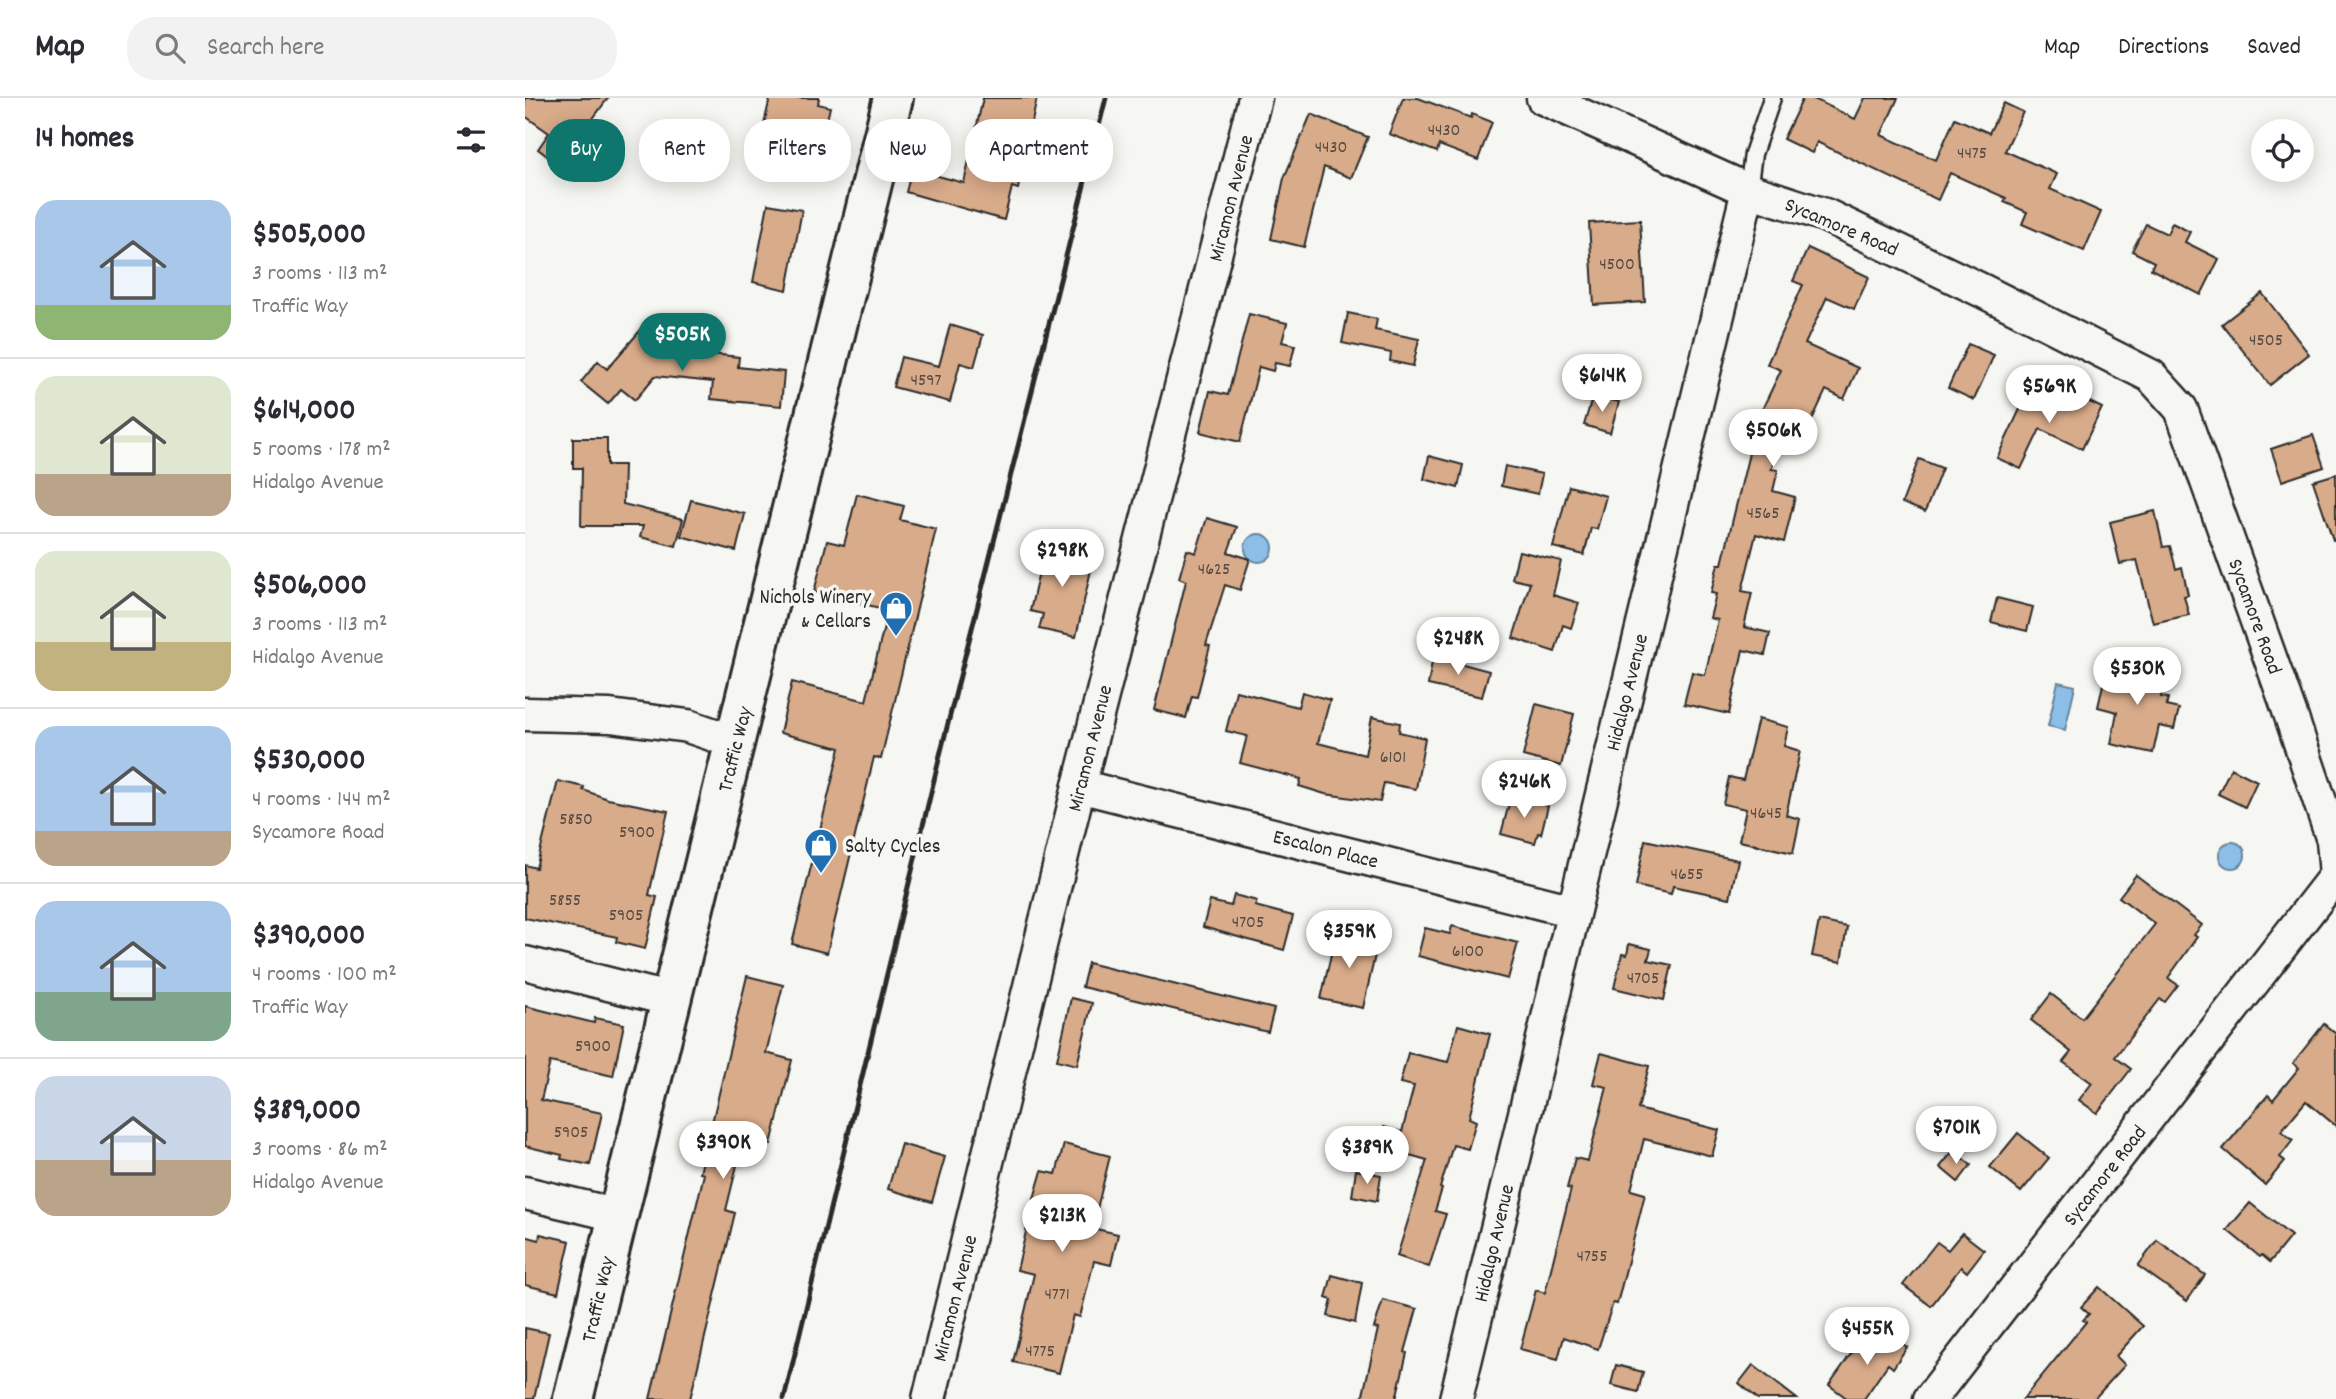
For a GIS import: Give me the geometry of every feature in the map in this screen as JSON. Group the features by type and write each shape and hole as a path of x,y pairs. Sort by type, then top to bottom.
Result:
{"street":[{"name":"Traffic Way","path":"573,1399 893,98"},
{"name":"Miramon Avenue","path":"929,1399 1079,786 1255,98"},
{"name":"Sycamore Road","path":"1543,98 1748,190 1825,215 2151,376 2181,410 2333,840 2336,875 1930,1399"},
{"name":"Hidalgo Avenue","path":"1456,1399 1748,190"},
{"path":"525,714 610,716 688,726 735,742"},
{"name":"Escalon Place","path":"1079,786 1573,911"},
{"path":"525,963 672,1000"},
{"path":"525,1194 617,1215"}],"lane":[{"path":"1748,190 1753,154 1772,98"}],"water":[{"path":"1259,534 1269,538 1273,548 1269,558 1259,562 1249,558 1245,548 1249,538"},
{"path":"2058,682 2075,686 2065,730 2048,726"},
{"path":"2232,842 2242,845 2245,855 2242,865 2232,868 2222,865 2219,855 2222,845"}],"building":[{"path":"525,98 608,98 593,119 546,119 546,131 525,116"},
{"path":"770,98 819,98 818,104 830,107 827,119 765,119"},
{"path":"983,98 1037,98 1033,119 978,119"},
{"path":"1403,98 1418,98 1471,118 1472,114 1492,122 1478,160 1439,145 1437,152 1389,134"},
{"path":"1803,98 1812,98 1855,119 1865,98 1898,98 1881,135 1936,160 1955,118 1989,133 2004,103 2023,112 2005,151 2057,174 2050,189 2101,212 2084,251 2022,224 2027,212 2004,202 2006,198 1950,173 1938,200 1817,142 1812,153 1783,139"},
{"path":"1311,114 1368,137 1351,178 1324,167 1304,247 1271,239 1284,178"},
{"path":"546,137 546,155 538,149"},
{"path":"965,179 965,182 1019,182 1018,189 1012,187 1004,220 906,192 909,182 951,182 951,180 964,183"},
{"path":"768,204 802,210 787,290 753,282"},
{"path":"1640,220 1645,302 1594,305 1589,223"},
{"path":"2172,223 2190,232 2185,242 2219,259 2201,295 2151,269 2154,262 2132,251 2146,224 2167,234"},
{"path":"1808,248 1869,277 1854,309 1827,297 1805,344 1858,368 1844,399 1826,390 1805,435 1790,429 1771,469 1778,470 1773,491 1795,497 1784,542 1756,534 1742,591 1752,593 1744,627 1770,633 1765,655 1743,650 1729,714 1684,704 1692,672 1705,675 1718,620 1710,618 1716,594 1711,593 1718,564 1722,564 1751,445 1746,443 1781,370 1767,364 1803,285 1793,281"},
{"path":"2262,293 2309,354 2270,385 2222,324"},
{"path":"1348,313 1377,319 1375,330 1419,339 1413,366 1390,361 1391,353 1342,343"},
{"path":"1249,314 1287,323 1282,342 1295,345 1290,366 1275,363 1273,371 1259,367 1240,442 1200,432 1210,391 1228,395"},
{"path":"645,325 675,350 739,357 738,367 784,372 781,406 711,399 713,382 655,376 635,400 621,389 608,404 581,382 598,361 607,369"},
{"path":"950,325 983,335 974,367 960,363 950,402 893,387 901,357 939,366"},
{"path":"1968,344 1994,355 1974,400 1948,388"},
{"path":"2063,389 2102,408 2082,449 2040,429 2021,469 1997,458 2028,392 2056,405"},
{"path":"1593,395 1619,402 1610,433 1584,425"},
{"path":"2313,435 2324,467 2282,481 2271,449"},
{"path":"573,438 607,438 607,465 624,465 623,504 683,519 676,546 640,537 643,526 581,526 582,468 573,468"},
{"path":"1429,456 1463,465 1458,488 1424,479"},
{"path":"1919,459 1942,468 1925,512 1902,503"},
{"path":"1505,466 1542,474 1538,494 1501,486"},
{"path":"2336,474 2336,539 2333,540 2313,481"},
{"path":"1569,486 1606,496 1597,529 1591,528 1584,555 1553,547"},
{"name":"Nichols Winery & Cellars","path":"857,494 904,506 900,520 936,529 881,759 874,757 827,953 792,944 840,748 780,733 792,682 866,701 888,610 814,592 827,541 844,545"},
{"path":"691,500 745,514 736,551 681,536"},
{"path":"2155,511 2163,547 2170,546 2176,569 2182,567 2188,595 2184,596 2189,615 2153,623 2137,560 2120,564 2110,522"},
{"path":"1207,518 1237,527 1228,552 1250,559 1240,590 1225,585 1206,645 1210,646 1197,697 1192,696 1186,718 1154,710 1186,581 1179,578 1187,550 1196,553"},
{"path":"1063,545 1095,552 1076,637 1039,629 1043,614 1030,611 1044,550 1061,554"},
{"path":"1519,551 1561,561 1553,595 1579,603 1571,628 1563,625 1555,652 1513,638 1530,583 1512,579"},
{"path":"1997,598 2033,607 2027,631 1991,622"},
{"path":"1433,656 1489,671 1482,697 1428,685"},
{"path":"2130,664 2161,671 2158,683 2164,684 2161,697 2168,698 2166,706 2179,709 2174,729 2159,726 2153,753 2111,744 2117,712 2098,707 2106,671 2127,676"},
{"path":"1236,691 1298,707 1302,692 1330,700 1318,743 1365,755 1372,717 1400,723 1399,732 1425,738 1416,789 1384,783 1380,802 1325,794 1299,786 1301,779 1240,763 1247,736 1226,731"},
{"path":"1536,704 1574,714 1561,766 1523,756"},
{"path":"1758,719 1788,727 1784,746 1800,751 1786,815 1800,819 1793,853 1739,841 1746,809 1723,804 1729,777 1743,780"},
{"path":"2231,768 2257,781 2245,807 2218,794"},
{"path":"558,781 584,787 583,790 608,799 668,811 649,895 657,897 645,949 616,942 617,937 525,918 525,865 536,868"},
{"path":"1511,796 1548,806 1541,834 1538,833 1535,843 1501,834"},
{"path":"1645,840 1738,860 1730,898 1673,886 1671,894 1636,886"},
{"path":"2136,875 2202,925 2194,935 2197,937 2168,978 2178,985 2165,1002 2160,999 2115,1057 2131,1069 2097,1113 2079,1100 2092,1083 2063,1062 2071,1052 2031,1020 2051,994 2082,1018 2155,924 2119,897"},
{"path":"1234,895 1257,901 1255,906 1293,916 1284,950 1203,927 1210,901 1231,906"},
{"path":"1819,921 1847,927 1841,962 1812,956"},
{"path":"1452,926 1518,943 1508,979 1418,956 1425,928 1450,934"},
{"path":"1336,932 1378,942 1363,1008 1321,999"},
{"path":"1629,944 1651,949 1648,960 1672,965 1664,1000 1614,988 1622,954 1627,955"},
{"path":"1088,963 1274,1009 1268,1032 1082,987"},
{"path":"747,976 783,985 766,1053 792,1060 771,1144 744,1137 726,1210 735,1213 690,1399 650,1399 704,1174 700,1173"},
{"path":"1071,998 1092,1003 1077,1065 1057,1060"},
{"path":"525,1006 594,1023 595,1018 624,1024 613,1076 550,1062 541,1100 602,1113 590,1165 561,1159 562,1155 525,1146"},
{"path":"2324,1024 2336,1034 2336,1126 2306,1101 2281,1131 2293,1140 2280,1157 2285,1161 2265,1185 2223,1149 2268,1095 2273,1100 2299,1068 2293,1063"},
{"path":"1458,1025 1490,1034 1469,1118 1476,1121 1468,1149 1453,1145 1440,1188 1442,1189 1435,1211 1446,1214 1429,1267 1397,1256 1427,1160 1378,1146 1384,1127 1402,1132 1414,1086 1400,1083 1408,1053 1448,1062"},
{"path":"1601,1053 1649,1066 1638,1109 1719,1130 1712,1156 1644,1139 1631,1190 1645,1194 1617,1304 1613,1303 1598,1349 1564,1337 1558,1359 1520,1349 1536,1290 1545,1293 1571,1189 1567,1188 1575,1158 1588,1161 1607,1087 1593,1084"},
{"path":"2018,1133 2049,1158 2021,1192 1990,1167"},
{"path":"901,1144 945,1157 932,1202 888,1189"},
{"path":"1064,1144 1110,1156 1095,1217 1098,1217 1096,1229 1118,1234 1111,1265 1094,1261 1080,1317 1073,1315 1059,1373 1013,1362 1034,1274 1017,1270 1042,1171 1056,1174"},
{"path":"1953,1151 1971,1165 1958,1182 1940,1167"},
{"path":"1356,1170 1381,1175 1377,1201 1352,1196"},
{"path":"2250,1203 2291,1236 2270,1262 2227,1230"},
{"path":"1962,1233 1984,1250 1967,1272 1961,1267 1931,1306 1903,1285 1937,1242 1948,1250"},
{"path":"540,1234 570,1241 558,1293 525,1285 525,1236 539,1240"},
{"path":"2157,1240 2205,1275 2187,1301 2138,1266"},
{"path":"1332,1275 1362,1283 1355,1323 1328,1316 1332,1300 1326,1298"},
{"path":"2099,1287 2143,1326 2116,1356 2125,1365 2094,1399 2023,1399 2086,1322 2083,1320 2089,1314 2081,1307"},
{"path":"1383,1300 1417,1309 1396,1399 1362,1399 1378,1329 1374,1328"},
{"path":"525,1328 549,1333 534,1399 525,1399"},
{"path":"1885,1331 1907,1347 1893,1368 1888,1364 1864,1399 1848,1399 1829,1385 1860,1341 1872,1349"},
{"path":"1616,1365 1643,1372 1638,1392 1611,1385"},
{"path":"1753,1365 1797,1399 1758,1399 1739,1383"}],"railway":[{"path":"784,1399 941,751 1106,98"}],"place":[{"name":"Nichols Winery & Cellars","path":"896,638"},
{"name":"Salty Cycles","path":"821,875"}]}
